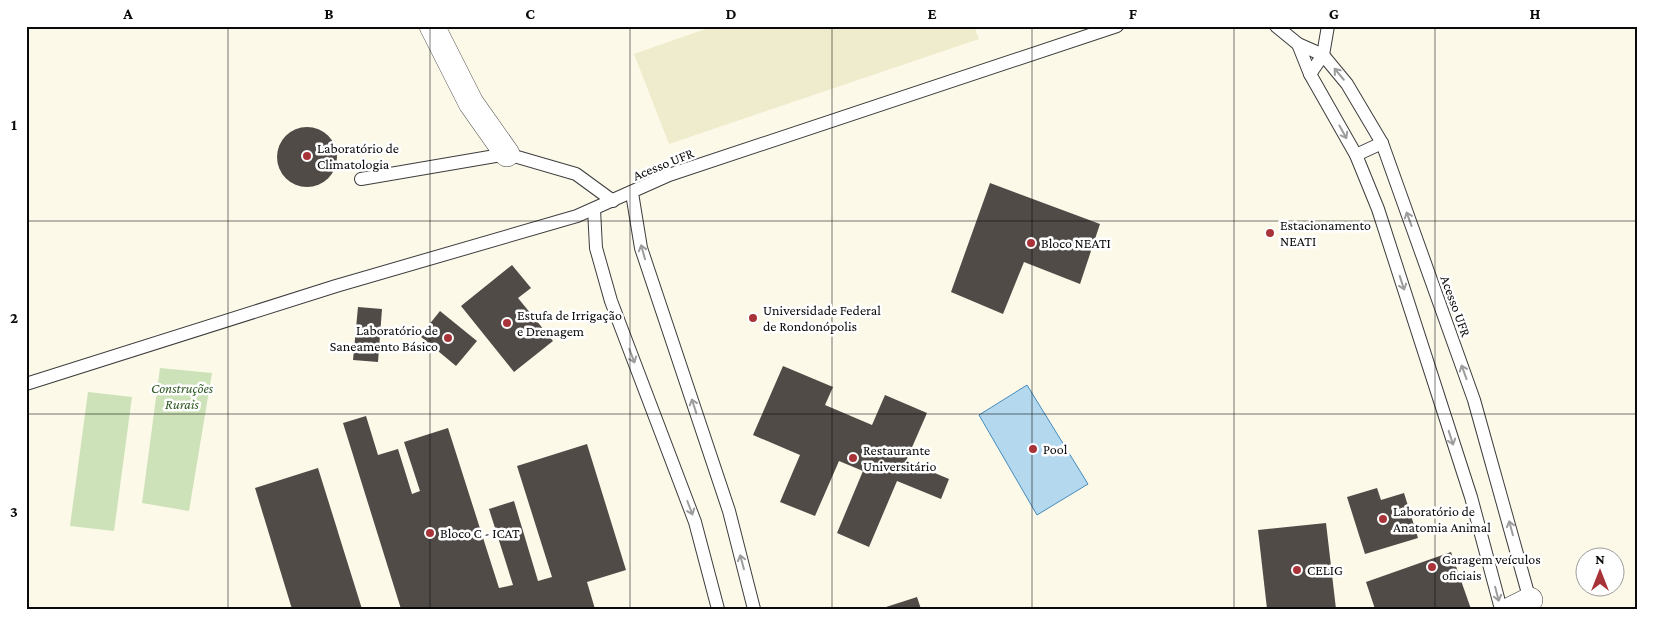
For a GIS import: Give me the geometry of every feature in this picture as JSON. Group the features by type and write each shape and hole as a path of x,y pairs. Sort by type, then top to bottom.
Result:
{"street":[{"path":"432,26 471,104 507,154"}],"lane":[{"name":"Acesso UFR","path":"754,609 729,511 641,248 632,193 670,175 1117,26"},
{"name":"Acesso UFR","path":"1276,26 1298,44 1323,56 1347,84 1382,143 1474,400 1525,606"},
{"path":"1310,74 1323,56 1328,26"},
{"name":"Acesso UFR","path":"1298,44 1310,74 1356,155 1378,209 1468,488 1501,609"},
{"path":"1356,155 1382,143"},
{"path":"361,179 507,154 576,174 613,201"},
{"path":"26,384 336,286 577,216 632,193"},
{"path":"594,209 596,248 611,301 695,522 718,609"}],"shaded area":[{"path":"714,26 974,26 979,39 669,144 634,54"}],"green space":[{"name":"Construções Rurais","path":"160,368 212,373 189,511 142,503"},
{"name":"Construções Rurais","path":"88,392 132,397 114,531 70,526"}],"water":[{"name":"Pool","path":"1027,385 1088,484 1037,515 979,415"}],"building":[{"name":"Laboratório de Climatologia","path":"307,127 324,132 332,140 337,157 332,174 324,182 307,187 290,182 282,174 277,157 282,140 290,132"},
{"name":"Bloco NEATI","path":"990,183 1100,224 1080,284 1024,262 1003,314 951,292"},
{"name":"Estufa de Irrigação e Drenagem","path":"512,265 531,288 518,298 553,341 514,372 461,306"},
{"path":"358,307 382,309 378,362 353,360"},
{"name":"Laboratório de Saneamento Básico","path":"440,311 477,341 456,366 420,336"},
{"name":"Restaurante Universitário","path":"783,366 833,387 825,405 872,425 885,395 927,413 906,461 949,479 941,499 897,481 869,547 837,533 863,471 839,461 815,516 780,502 800,455 753,435"},
{"name":"Bloco C - ICAT","path":"366,416 378,455 398,449 412,494 420,491 404,442 448,428 499,588 513,585 489,509 514,501 538,581 552,577 517,466 587,444 626,570 587,582 595,609 401,609 343,423"},
{"path":"318,468 362,609 292,609 255,488"},
{"name":"Laboratório de Anatomia Animal","path":"1377,488 1381,500 1404,493 1418,538 1365,554 1347,497"},
{"name":"CELIG","path":"1326,523 1336,609 1267,609 1258,530"},
{"name":"Garagem veículos oficiais","path":"1451,552 1471,609 1375,609 1366,582"},
{"path":"917,597 921,609 883,609 883,608"}],"place":[{"name":"Laboratório de Climatologia","path":"307,156"},
{"name":"Estacionamento NEATI","path":"1270,233"},
{"name":"Bloco NEATI","path":"1031,243"},
{"name":"Universidade Federal de Rondonópolis","path":"753,318"},
{"name":"Estufa de Irrigação e Drenagem","path":"507,323"},
{"name":"Laboratório de Saneamento Básico","path":"448,338"},
{"name":"Pool","path":"1033,449"},
{"name":"Restaurante Universitário","path":"853,458"},
{"name":"Laboratório de Anatomia Animal","path":"1383,519"},
{"name":"Bloco C - ICAT","path":"430,533"},
{"name":"Garagem veículos oficiais","path":"1432,567"},
{"name":"CELIG","path":"1297,570"}]}
